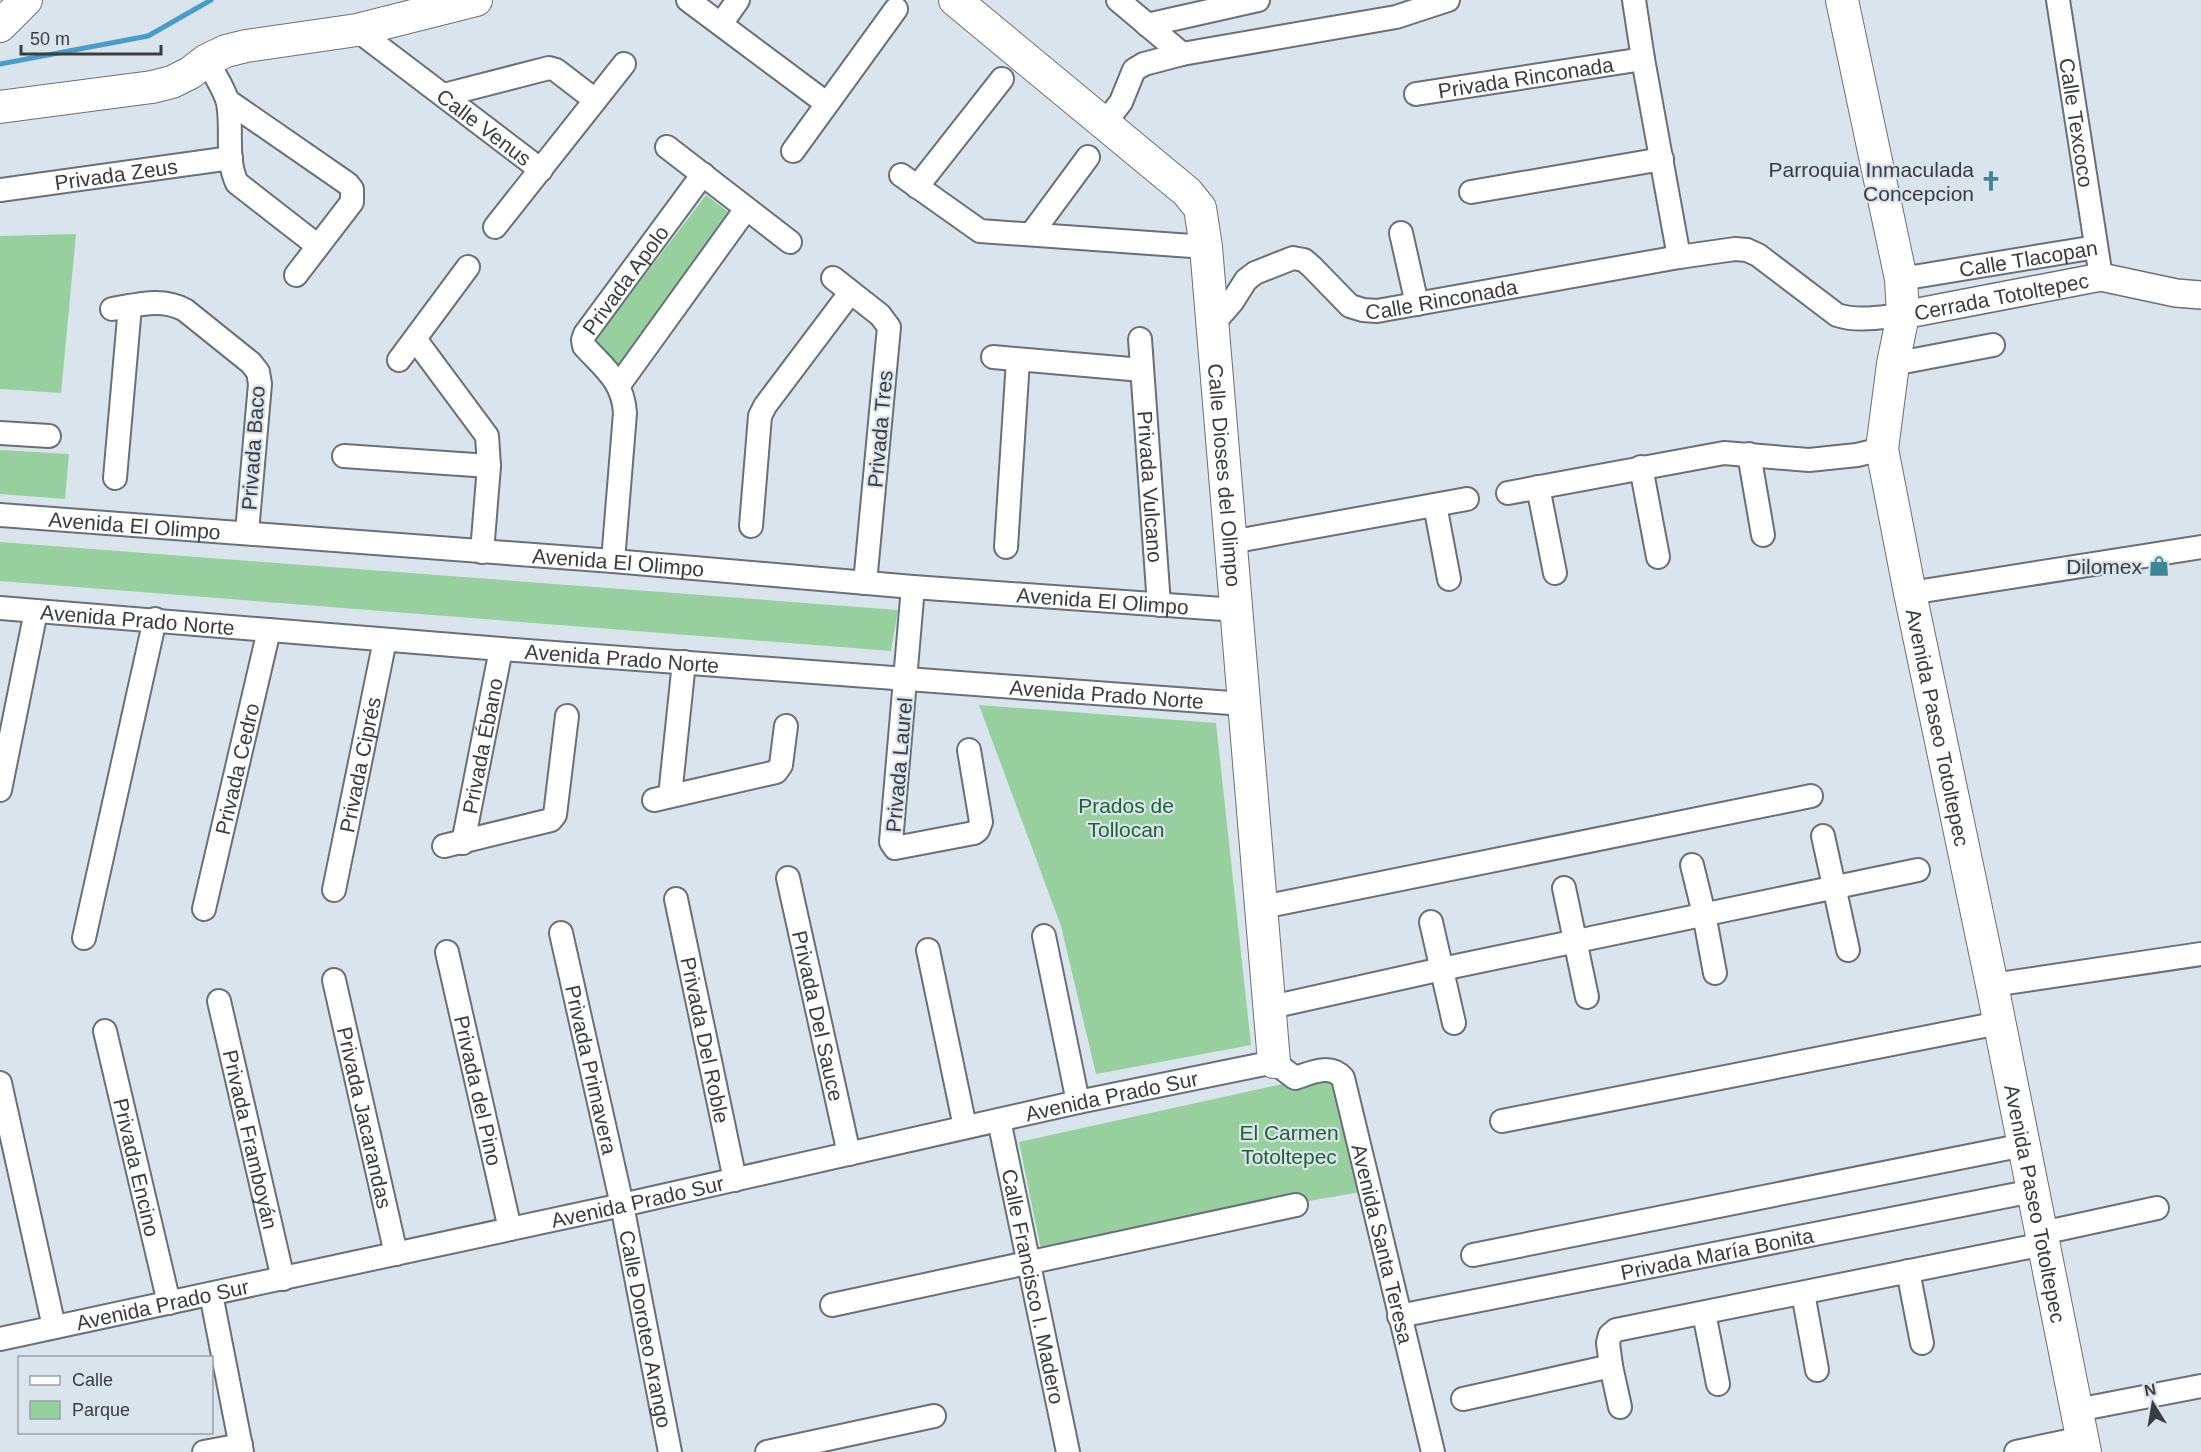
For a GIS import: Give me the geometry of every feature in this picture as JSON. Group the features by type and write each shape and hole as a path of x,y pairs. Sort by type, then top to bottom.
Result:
{"main road":[{"path":"0,26 26,0"},
{"path":"0,107 152,87 190,73 207,60 226,51 357,30 476,0"},
{"name":"Calle Dioses del Olimpo","path":"955,0 1105,123 1194,199 1200,208 1206,247 1263,907 1274,1062"},
{"name":"Avenida Paseo Totoltepec","path":"1842,0 1901,279 1903,315 1893,364 1882,449 2081,1434"}],"street":[{"path":"688,0 826,104"},
{"path":"721,24 738,0"},
{"path":"1118,0 1182,54"},
{"path":"1147,25 1258,0"},
{"path":"1105,123 1122,102 1134,70 1144,64 1182,54 1396,17 1448,0"},
{"path":"1634,0 1639,60 1662,159 1679,257"},
{"name":"Calle Texcoco","path":"2058,0 2096,247"},
{"path":"793,151 896,9"},
{"name":"Calle Venus","path":"357,30 541,170 624,64"},
{"path":"207,60 228,101 231,158 237,183 318,246"},
{"name":"Privada Rinconada","path":"1416,94 1639,60"},
{"path":"444,95 549,68 556,70 595,100"},
{"path":"1002,79 909,181 980,231 1206,247"},
{"path":"228,101 352,189 352,202 296,275"},
{"path":"666,147 790,242"},
{"path":"1032,233 1088,157"},
{"name":"Privada Zeus","path":"0,190 231,158"},
{"path":"1471,192 1662,159"},
{"path":"495,227 541,170"},
{"name":"Privada Apolo","path":"613,561 625,413 619,385 585,346 583,340 585,334 703,174"},
{"path":"619,385 746,209"},
{"path":"1401,233 1417,304"},
{"name":"Calle Tlacopan","path":"1901,279 2096,247 2101,277 2176,293 2201,295"},
{"name":"Calle Rinconada","path":"1212,326 1232,302 1246,280 1255,273 1293,258 1304,260 1350,306 1363,310 1377,310 1735,249 1747,250 1758,255 1838,315 1860,319 1903,315"},
{"path":"399,360 468,267"},
{"name":"Cerrada Totoltepec","path":"1903,315 2101,277"},
{"name":"Privada Tres","path":"751,526 760,416 841,285 880,315 889,327 865,583"},
{"name":"Privada Baco","path":"115,478 121,308 161,302 173,303 243,357 258,372 260,384 248,532"},
{"path":"415,339 487,436 489,466 482,552"},
{"name":"Privada Vulcano","path":"1140,339 1159,604"},
{"path":"1893,364 1993,345"},
{"path":"993,357 1142,370"},
{"path":"1006,547 1018,360"},
{"path":"0,433 49,436"},
{"path":"1508,493 1724,453 1749,453 1809,460 1857,455 1882,449"},
{"path":"1749,453 1763,535"},
{"path":"344,456 489,466"},
{"path":"1641,467 1658,557"},
{"path":"1538,487 1555,573"},
{"path":"1231,542 1467,499"},
{"path":"1435,505 1449,579"},
{"name":"Avenida El Olimpo","path":"0,515 248,532 913,587 1237,610"},
{"path":"1910,593 2201,547"},
{"name":"Privada Laurel","path":"913,587 891,842 894,848 978,830 981,822 969,750"},
{"name":"Avenida Prado Norte","path":"0,608 501,649 1244,704"},
{"path":"0,790 36,611"},
{"path":"84,938 155,619"},
{"name":"Privada Cedro","path":"204,909 269,630"},
{"name":"Privada Ciprés","path":"334,890 385,640"},
{"name":"Privada Ébano","path":"501,649 454,844 552,820 555,815 567,716"},
{"path":"684,662 662,798 776,772 781,765 786,726"},
{"path":"1263,907 1810,796"},
{"path":"1823,836 1848,950"},
{"path":"1692,865 1715,973"},
{"path":"1271,1007 1918,870"},
{"name":"Privada Del Sauce","path":"788,878 849,1154"},
{"path":"1564,888 1587,998"},
{"name":"Privada Del Roble","path":"676,899 735,1180"},
{"path":"1431,922 1454,1023"},
{"name":"Privada Primavera","path":"561,933 622,1205"},
{"path":"1044,936 1078,1102"},
{"path":"928,950 965,1127"},
{"name":"Privada del Pino","path":"447,952 510,1229"},
{"path":"1992,986 2201,954"},
{"name":"Privada Jacarandas","path":"334,980 396,1254"},
{"name":"Privada Framboyán","path":"219,1001 283,1279"},
{"path":"1502,1121 1999,1023"},
{"name":"Privada Encino","path":"105,1031 169,1303"},
{"name":"Avenida Prado Sur","path":"0,1339 622,1205 1078,1102 1274,1062"},
{"name":"Avenida Santa Teresa","path":"1274,1062 1295,1078 1328,1069 1337,1072 1343,1078 1433,1452"},
{"path":"0,1083 54,1327"},
{"name":"Calle Francisco I. Madero","path":"999,1120 1068,1452"},
{"path":"1473,1255 2024,1145"},
{"name":"Privada María Bonita","path":"1400,1316 2033,1191"},
{"name":"Calle Doroteo Arango","path":"622,1205 670,1452"},
{"path":"832,1305 1296,1205"},
{"path":"1620,1407 1608,1343 1610,1335 1616,1330 1908,1271 2157,1208"},
{"path":"1908,1271 1922,1343"},
{"path":"1803,1293 1817,1370"},
{"path":"204,1452 241,1448 212,1294"},
{"path":"1704,1313 1718,1384"},
{"path":"1462,1399 1611,1366"},
{"path":"2016,1452 2081,1434 2201,1386"},
{"path":"767,1452 934,1416"}],"green space":[{"path":"706,195 731,214 618,371 594,342"},
{"path":"76,234 61,393 0,389 0,236"},
{"path":"0,450 69,454 65,499 0,494"},
{"path":"0,542 898,610 891,651 0,581"},
{"name":"Prados de Tollocan","path":"979,705 1216,723 1251,1045 1096,1074 1061,926"},
{"name":"El Carmen Totoltepec","path":"1337,1072 1360,1192 1041,1249 1019,1142"}],"waterway":[{"path":"0,64 148,36 211,0"}],"place":[{"name":"Parroquia Inmaculada Concepcion","path":"1991,181"},
{"name":"Dilomex","path":"2159,566"}]}
